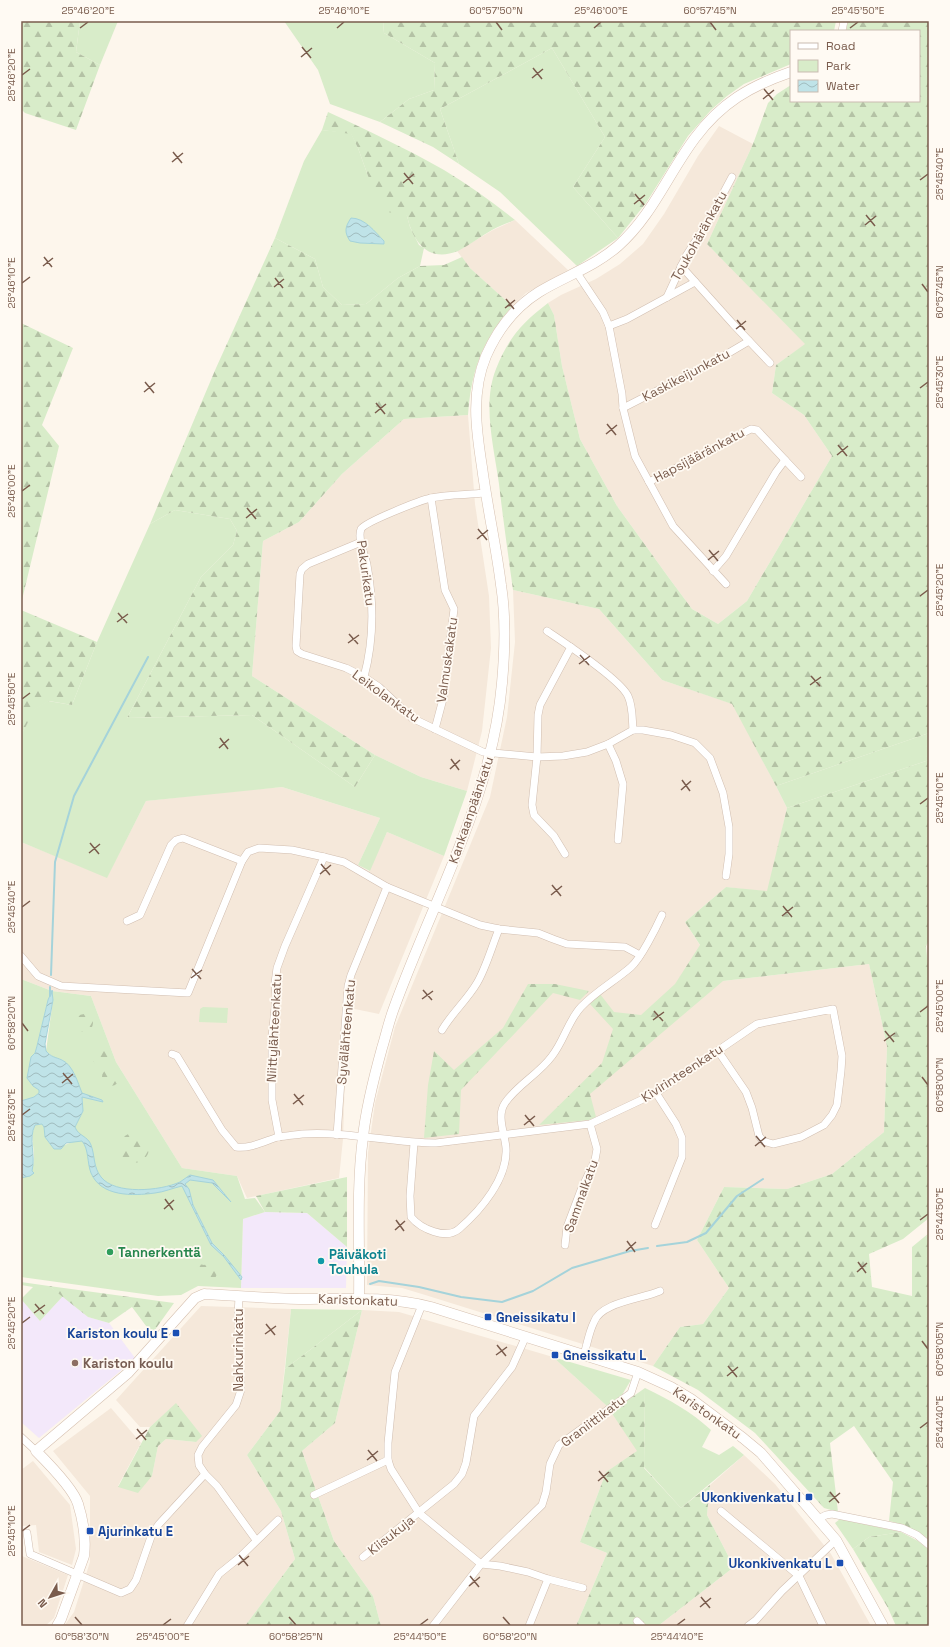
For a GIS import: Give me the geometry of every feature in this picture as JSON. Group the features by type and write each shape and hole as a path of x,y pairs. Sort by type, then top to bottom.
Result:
{"street":[{"name":"Kankaanpäänkatu","path":"359,1299 359,1199 362,1138 368,1101 393,1010 479,795 491,752 499,711 503,680 504,613 502,586 485,493 475,408 480,374 485,358 501,330 519,308 540,291 609,254 642,221 695,138 715,115 747,90 770,79 790,72"},
{"name":"Toukohäränkatu","path":"667,297 686,256 708,222 732,176"},
{"path":"681,266 770,363"},
{"path":"577,272 603,312 609,326 622,394 623,408 635,456 673,526 726,584"},
{"name":"Toukohäränkatu","path":"609,326 627,319 695,282"},
{"name":"Kaskikeijunkatu","path":"623,408 716,361 749,341"},
{"name":"Hapsijääränkatu","path":"648,482 751,429 757,430 802,477"},
{"path":"714,571 726,556 776,472 785,460"},
{"name":"Pakurikatu","path":"364,677 370,654 372,628 371,594 367,564 360,535 362,528 366,524 431,498 485,493"},
{"name":"Valmuskakatu","path":"431,498 445,590 454,609 443,699 435,729"},
{"name":"Leikolankatu","path":"361,542 308,564 302,569 300,574 297,651 346,668 364,677 379,687 412,718 478,750 537,757 563,756 587,752 608,744 633,730"},
{"path":"547,631 571,647 620,685 628,695 632,707 633,730 671,734 695,743 710,758 723,793 729,827 729,854 726,876"},
{"path":"565,854 554,836 534,815 532,805 537,757 538,714 540,705 571,647"},
{"path":"608,744 616,761 623,784 618,840"},
{"path":"127,921 140,915 171,845 176,840 183,838 242,861"},
{"path":"21,956 38,976 61,986 188,993 242,861 248,852 259,848 292,850 324,856 344,862 388,887 480,925 498,929 538,933 553,940 567,944 625,947 640,955"},
{"name":"Niittylähteenkatu","path":"279,1137 272,1100 272,1037 277,968 324,856"},
{"name":"Syvälähteenkatu","path":"337,1135 348,986 388,887"},
{"path":"414,1143 410,1196 411,1217 421,1226 448,1234 458,1229 492,1193 500,1178 506,1163 506,1147 501,1116 506,1102 553,1056 581,1007 601,989 631,967 640,955 662,915"},
{"path":"442,1030 450,1016 471,994 478,982 498,929"},
{"name":"Kivirinteenkatu","path":"172,1054 178,1056 222,1130 236,1147 250,1146 279,1137 303,1134 337,1135 414,1143 452,1142 504,1134 590,1124 656,1093 718,1051 758,1024 833,1009 842,1056 837,1105 832,1116 824,1124 801,1137 773,1144 763,1141 759,1136 752,1108 746,1092 718,1051"},
{"path":"656,1093 676,1124 682,1138 682,1157 656,1225"},
{"name":"Sammalkatu","path":"565,1245 568,1227 581,1190 595,1160 597,1149 590,1124"},
{"path":"584,1355 593,1323 598,1315 619,1304 660,1291"},
{"name":"Karistonkatu","path":"36,1450 128,1373 195,1298 204,1294 275,1298 387,1299 422,1305 638,1372 671,1387 691,1399 743,1438 760,1453 836,1540 883,1626"},
{"name":"Nahkurinkatu","path":"239,1296 238,1316 241,1390 236,1405 202,1447 198,1455 199,1465 205,1474 217,1486 256,1540"},
{"path":"422,1305 395,1372 388,1460 391,1469 419,1512 482,1564 528,1572 583,1588"},
{"name":"Kiisukuja","path":"363,1557 454,1484 462,1474 466,1463 474,1416 512,1367 525,1338"},
{"name":"Graniittikatu","path":"432,1626 482,1564 542,1505 546,1492 550,1464 559,1445 630,1393 638,1372"},
{"path":"21,1437 36,1450 72,1493 78,1503 85,1546 84,1556 76,1574 61,1619 57,1626"},
{"path":"21,1449 28,1443"},
{"path":"314,1495 388,1460"},
{"path":"27,1533 30,1554 121,1592 130,1589 136,1580 152,1534 159,1524 205,1474"},
{"path":"721,1511 799,1576 823,1626"},
{"path":"818,1519 832,1514 902,1528 917,1535 929,1545"},
{"path":"187,1626 219,1574 240,1557 278,1520"},
{"path":"748,1626 836,1540"},
{"path":"529,1626 548,1579"}],"shaded area":[{"path":"719,126 753,144 707,244 806,344 776,365 772,393 804,415 832,456 747,601 718,624 692,609 617,506 580,439 562,366 554,315 548,303 561,295 596,279 620,264 643,244 664,214 698,156"},
{"path":"515,220 568,270 526,293 512,306 470,268 457,251 493,230"},
{"path":"468,415 475,504 489,596 491,648 482,731 467,791 421,777 375,755 252,676 263,541 299,522 342,474 404,419"},
{"path":"513,590 599,609 662,680 733,704 787,808 768,892 726,887 685,922 723,981 869,964 887,1046 884,1132 832,1174 787,1189 724,1187 697,1240 729,1288 703,1324 680,1327 653,1366 402,1288 367,1285 368,1153 375,1103 395,1027 490,797 507,717 515,642"},
{"path":"282,787 380,818 358,865 369,871 387,832 444,856 379,1014 350,1008 345,1075 343,1139 339,1178 247,1198 237,1176 182,1168 116,1062 91,996 52,991 21,979 21,842 107,877 146,801"},
{"path":"265,1212 307,1213 347,1247 346,1288 241,1288 243,1219"},
{"name":"Kariston koulu","path":"63,1296 88,1317 109,1323 135,1358 39,1438 21,1422 21,1299 40,1321"},
{"path":"201,1306 291,1309 280,1411 247,1455 281,1511 295,1559 245,1626 64,1626 74,1612 90,1562 90,1496 53,1451 111,1408 141,1443 118,1486 152,1476 158,1446 166,1439 196,1442 176,1404 150,1427 140,1427 116,1400"},
{"path":"362,1310 399,1312 553,1357 607,1406 638,1451 606,1472 580,1542 607,1553 576,1626 381,1626 373,1596 334,1541 302,1451 335,1423"},
{"path":"744,1455 775,1484 831,1554 870,1626 658,1626 734,1567 707,1515 710,1485"},
{"path":"33,1461 70,1505 76,1549 72,1565 39,1552 36,1525 21,1526 21,1470"},
{"path":"21,1546 22,1556 68,1575 54,1618 45,1626 21,1626"}],"green space":[{"path":"21,21 80,21 76,52 100,65 76,130 25,113 21,109"},
{"path":"80,21 118,21 100,65 76,52"},
{"path":"284,21 383,21 384,33 435,63 434,90 409,99 380,122 330,104 318,70"},
{"path":"383,21 836,21 834,30 790,30 790,64 744,84 711,110 688,136 646,203 618,238 573,187 605,137 552,48 440,109 459,164 433,147 380,122 409,99 434,90 435,63 384,33"},
{"path":"848,21 929,21 929,733 776,786 732,704 662,680 599,609 513,590 490,426 490,397 496,369 506,348 524,324 548,303 554,315 562,366 580,439 617,506 692,609 718,624 747,601 832,456 804,415 772,393 776,365 805,344 707,244 753,144 768,103 777,94 790,86 790,102 920,102 920,30 846,30"},
{"path":"552,48 605,137 573,187 618,238 577,266 500,192 459,164 440,109"},
{"path":"328,112 387,140 444,170 515,220 495,229 458,251 447,254 430,252 418,242 413,234 407,216 388,212 368,176 358,148 351,134 322,130"},
{"path":"322,130 351,133 368,176 407,216 410,227 419,245 424,248 420,266 398,278 366,304 342,305 323,287 315,259 275,238 304,161"},
{"path":"275,238 315,259 323,287 342,305 366,304 398,278 420,266 444,265 462,257 470,268 512,306 494,329 482,352 472,383 468,415 404,419 342,474 299,522 263,541 252,676 375,755 355,787 252,715 127,718 201,577 233,545 237,531 230,519 175,510 150,524 216,368"},
{"path":"21,323 73,348 42,425 59,446 21,604"},
{"path":"175,510 230,519 237,531 233,545 201,577 127,718 252,715 355,787 375,755 421,777 467,791 444,856 387,832 370,871 358,865 380,818 282,787 146,801 107,878 21,842 21,736 33,710 48,701 72,705 97,642 150,524"},
{"path":"21,610 97,642 72,705 49,701 34,710 21,736"},
{"path":"929,733 929,760 787,808 776,786"},
{"path":"929,760 929,940 926,946 929,976 929,1218 903,1239 869,1254 872,1287 912,1296 912,1247 929,1233 929,1540 910,1528 889,1521 893,1482 854,1426 830,1443 838,1512 824,1508 755,1433 698,1390 653,1366 680,1327 703,1324 729,1288 697,1240 724,1187 787,1189 832,1174 884,1132 887,1046 869,964 723,981 590,1094 596,1117 589,1120 539,1125 602,1063 613,1029 590,1004 600,994 614,1012 641,1015 675,984 700,945 685,922 726,887 767,891 787,808"},
{"path":"21,979 52,991 91,996 116,1062 182,1168 237,1176 245,1199 255,1198 265,1212 243,1219 241,1288 198,1286 181,1295 158,1296 21,1277 21,1178 30,1176 33,1167 34,1157 32,1137 35,1125 42,1124 44,1127 45,1137 54,1149 75,1141 75,1127 83,1111 83,1101 63,1060 54,1058 46,1051 53,1000 52,992 48,1000 35,1053 31,1057 27,1078 33,1086 39,1090 39,1093 34,1097 21,1101"},
{"path":"528,984 555,984 589,991 580,1000 553,993 461,1090 459,1134 424,1138 428,1085 434,1051 454,1070 503,1028"},
{"path":"203,1007 228,1008 227,1023 199,1022 200,1009"},
{"path":"84,1014 90,1017 93,1023 90,1029 84,1032 78,1029 75,1023 78,1017"},
{"path":"100,1049 107,1054 108,1057 103,1064 100,1065 93,1060 92,1057 97,1050"},
{"path":"111,1068 117,1071 120,1077 117,1083 111,1086 105,1083 102,1077 105,1071"},
{"path":"134,1133 140,1134 148,1142 148,1154 140,1162 134,1163 128,1162 120,1154 119,1148 120,1142 128,1134"},
{"path":"347,1177 347,1247 307,1213 265,1212 256,1196"},
{"path":"213,1262 217,1270 215,1278 206,1278 196,1270 199,1264 204,1265"},
{"path":"21,1282 49,1286 63,1296 40,1321 21,1299 33,1287 21,1285"},
{"path":"49,1286 174,1303 152,1334 132,1307 109,1323 88,1317"},
{"path":"291,1309 362,1310 285,1369"},
{"path":"362,1310 335,1423 302,1451 334,1541 373,1596 381,1626 245,1626 295,1559 281,1511 247,1455 280,1411 285,1369"},
{"path":"553,1357 631,1380 622,1395 607,1406"},
{"path":"645,1388 680,1406 711,1430 702,1447 719,1455 733,1446 744,1455 681,1508 644,1467"},
{"path":"645,1388 644,1468 681,1508 710,1485 707,1515 734,1567 658,1626 576,1626 607,1553 580,1542 606,1472 637,1451 611,1412"},
{"path":"176,1403 202,1436 196,1442 166,1439 158,1446 152,1476 138,1493 118,1487 150,1427"},
{"path":"840,1519 901,1532 869,1537 853,1549 835,1523"},
{"path":"901,1532 918,1541 929,1550 929,1626 896,1626 888,1608 853,1549 869,1537"}],"water":[{"path":"351,218 361,220 369,226 384,241 384,244 350,241 346,230 347,224"},
{"path":"52,991 53,1000 45,1044 46,1051 51,1056 66,1062 75,1075 82,1093 102,1100 103,1102 82,1097 83,1111 75,1127 78,1132 90,1142 98,1173 108,1183 116,1187 138,1190 161,1188 180,1182 190,1175 213,1180 231,1202 212,1183 190,1180 185,1184 189,1189 193,1205 212,1243 242,1277 241,1280 224,1257 211,1245 182,1186 162,1192 137,1195 110,1191 102,1187 91,1173 86,1148 82,1141 66,1143 61,1149 54,1149 45,1137 44,1127 42,1124 35,1125 32,1136 32,1171 34,1173 30,1176 21,1178 21,1101 34,1097 39,1093 39,1090 33,1086 27,1078 31,1057 35,1053 48,1000"}],"waterway":[{"path":"51,975 55,862 74,796 148,657"},
{"path":"50,987 50,996 52,991"},
{"path":"657,1246 687,1242 706,1233 737,1196 763,1179"},
{"path":"370,1284 379,1281 419,1287 461,1297 502,1302 533,1291 572,1268 630,1251 648,1248"}],"place":[{"name":"Tannerkenttä","path":"110,1252"},
{"name":"Päiväkoti Touhula","path":"321,1261"},
{"name":"Gneissikatu I","path":"488,1317"},
{"name":"Kariston koulu E","path":"176,1333"},
{"name":"Gneissikatu L","path":"555,1355"},
{"name":"Kariston koulu","path":"75,1363"},
{"name":"Ukonkivenkatu I","path":"809,1497"},
{"name":"Ajurinkatu E","path":"90,1531"},
{"name":"Ukonkivenkatu L","path":"840,1563"}]}
